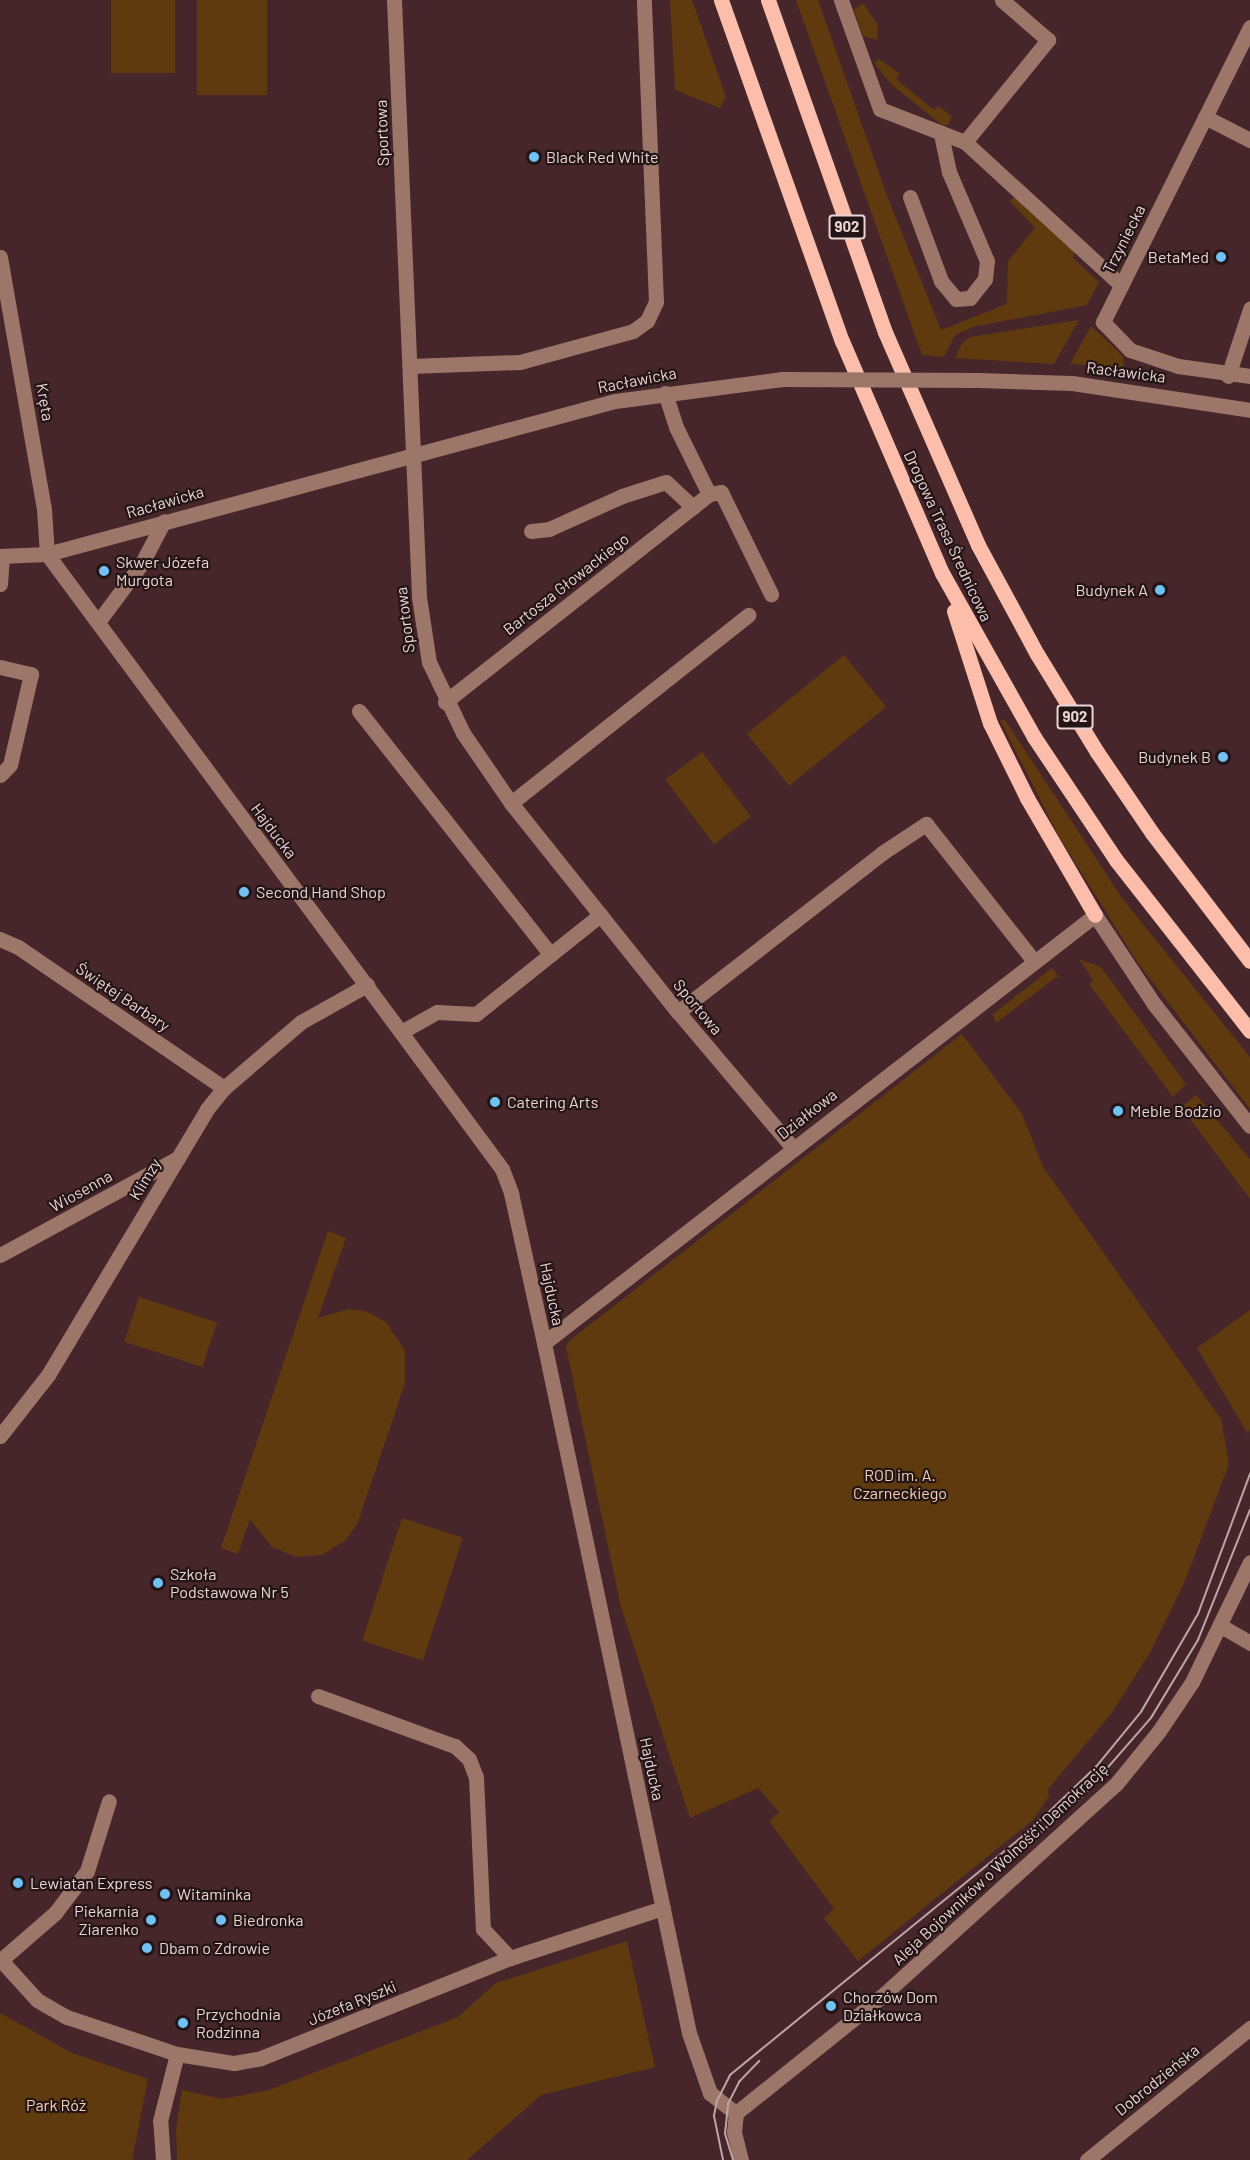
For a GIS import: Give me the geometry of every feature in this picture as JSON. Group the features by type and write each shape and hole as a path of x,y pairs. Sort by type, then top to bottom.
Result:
{"main road":[{"name":"Drogowa Trasa Średnicowa","path":"721,0 842,341 942,573 1034,737 1116,860 1250,1031"},
{"name":"Drogowa Trasa Średnicowa","path":"768,0 885,332 978,545 1036,654 1097,752 1152,833 1250,961"},
{"path":"942,573 990,723 1027,798 1095,915"}],"street":[{"name":"Sportowa","path":"394,0 422,637 445,702 511,803 678,1012 793,1148"},
{"path":"410,366 520,362 633,331 647,321 656,302 645,0"},
{"path":"841,0 880,109 965,142 1121,285"},
{"path":"965,142 1048,40 1002,0"},
{"name":"Trzyniecka","path":"1250,27 1103,322 1130,350 1178,366 1228,376 1250,376"},
{"path":"1205,117 1250,140"},
{"path":"910,198 941,281 956,299 970,298 986,279 987,261 949,172 941,133"},
{"name":"Kręta","path":"0,257 41,486 47,554"},
{"path":"1228,376 1250,309"},
{"name":"Racławicka","path":"1,556 47,554 546,418 664,393 783,379 1072,383 1250,410"},
{"path":"664,393 676,427 709,494 721,492 771,594"},
{"path":"531,531 549,529 622,495 666,482 693,507"},
{"name":"Bartosza Głowackiego","path":"445,702 709,494"},
{"path":"98,622 142,563 164,521"},
{"name":"Hajducka","path":"47,554 502,1169 511,1193 544,1343 696,2060 710,2093 736,2113"},
{"path":"0,584 1,556"},
{"path":"511,803 748,615"},
{"path":"0,667 31,674 10,765 0,775"},
{"path":"359,711 551,955"},
{"path":"678,1012 882,853 926,824 1034,960"},
{"path":"401,1032 436,1012 476,1014 600,915"},
{"path":"1095,915 1154,1004 1250,1126"},
{"name":"Działkowa","path":"544,1343 1034,960 1095,915"},
{"name":"Świętej Barbary","path":"0,939 18,947 224,1088"},
{"name":"Klimzy","path":"0,1436 48,1375 178,1158 224,1088 301,1022 367,985"},
{"name":"Wiosenna","path":"0,1255 178,1158"},
{"name":"Aleja Bojowników o Wolność i Demokrację","path":"736,2113 881,1997 1116,1784 1174,1710 1221,1626 1250,1562"},
{"path":"1221,1626 1250,1643"},
{"path":"318,1696 455,1746 469,1759 476,1777 483,1929 510,1958"},
{"path":"0,1960 55,1913 87,1871 109,1801"},
{"name":"Józefa Ryszki","path":"0,1960 37,2000 67,2017 177,2054 226,2063 261,2058 510,1958 663,1908"},
{"name":"Dobrodzieńska","path":"1087,2160 1250,2028"},
{"path":"163,2160 160,2121 177,2054"},
{"path":"736,2113 734,2132 741,2160"}],"green space":[{"path":"111,0 175,0 175,73 111,73"},
{"path":"197,0 267,0 267,95 197,95"},
{"path":"670,0 692,0 726,97 720,108 675,90"},
{"path":"796,0 818,0 886,193 941,330 1007,304 1008,261 1035,228 1010,201 1015,196 1076,250 1073,258 1099,282 1087,305 973,327 955,335 944,357 922,355"},
{"path":"863,3 878,25 877,40 863,36 854,10"},
{"path":"879,59 900,74 896,79 934,110 938,106 952,117 948,125 942,125 892,85 874,63"},
{"path":"1079,320 1054,364 955,358 962,343 970,337"},
{"path":"1091,326 1123,356 1124,368 1070,364"},
{"path":"844,655 886,707 789,786 747,734"},
{"path":"1000,720 1005,720 1122,898 1250,1057 1250,1109 1138,963 1061,840"},
{"path":"702,752 751,817 714,844 665,780"},
{"path":"1079,959 1101,967 1186,1084 1173,1097 1089,984 1093,980"},
{"path":"1052,968 1058,976 996,1023 993,1014"},
{"name":"ROD im. A. Czarneckiego","path":"962,1034 1022,1114 1043,1167 1221,1419 1229,1464 1185,1581 1151,1651 1111,1714 1048,1789 1049,1796 1033,1820 858,1961 824,1918 834,1909 769,1821 779,1812 758,1788 690,1818 621,1607 566,1347 569,1341"},
{"path":"1196,1095 1250,1159 1250,1199 1181,1107"},
{"path":"328,1231 346,1238 318,1318 349,1309 366,1311 386,1322 405,1351 405,1383 358,1522 346,1540 322,1555 296,1557 272,1547 250,1519 238,1554 221,1548"},
{"path":"139,1297 217,1322 202,1367 124,1342"},
{"path":"1250,1310 1250,1428 1248,1434 1197,1348"},
{"path":"402,1518 463,1538 423,1660 362,1641"},
{"path":"627,1941 655,2067 541,2095 467,2160 177,2160 176,2129 182,2090 222,2099 269,2090 458,2017 496,1983"},
{"name":"Park Róż","path":"0,2013 72,2053 148,2079 132,2160 0,2160"}],"tram line":[{"path":"723,2160 714,2116 717,2101 730,2075 1029,1831 1096,1767 1141,1712 1198,1614 1250,1474"},
{"path":"998,1869 1083,1796 1151,1718 1198,1640 1250,1510"},
{"path":"733,2160 725,2134 728,2104 739,2082 759,2061"}],"place":[{"name":"Black Red White","path":"534,157"},
{"name":"BetaMed","path":"1221,257"},
{"name":"Skwer Józefa Murgota","path":"104,571"},
{"name":"Budynek A","path":"1160,590"},
{"name":"Budynek B","path":"1223,757"},
{"name":"Second Hand Shop","path":"244,892"},
{"name":"Catering Arts","path":"495,1102"},
{"name":"Meble Bodzio","path":"1118,1111"},
{"name":"Szkoła Podstawowa Nr 5","path":"158,1583"},
{"name":"Lewiatan Express","path":"18,1883"},
{"name":"Witaminka","path":"165,1894"},
{"name":"Piekarnia Ziarenko","path":"151,1920"},
{"name":"Biedronka","path":"221,1920"},
{"name":"Dbam o Zdrowie","path":"147,1948"},
{"name":"Chorzów Dom Działkowca","path":"831,2006"},
{"name":"Przychodnia Rodzinna","path":"183,2023"}]}
